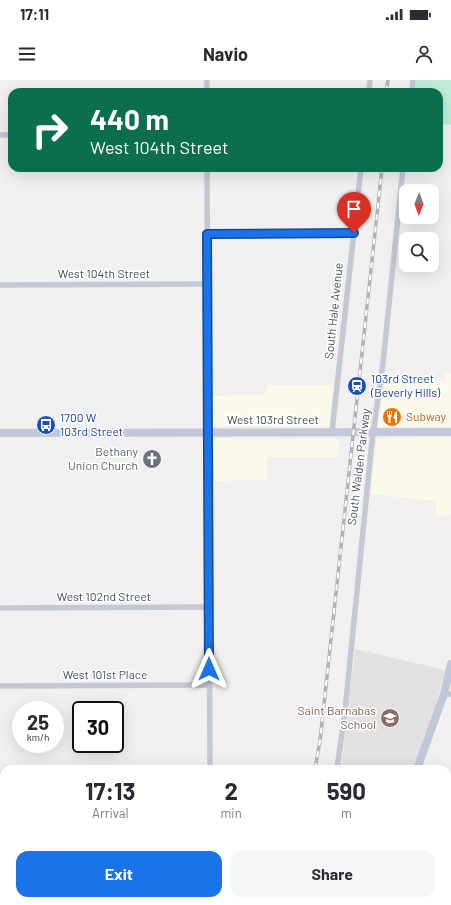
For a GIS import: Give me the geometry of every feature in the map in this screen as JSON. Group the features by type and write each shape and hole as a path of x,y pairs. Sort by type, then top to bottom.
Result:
{"main road":[{"name":"West 103rd Street","path":"0,433 451,432"},
{"path":"419,765 448,694 451,664"}],"street":[{"path":"207,172 210,765"},
{"name":"South Hale Avenue","path":"332,432 360,172"},
{"name":"South Walden Parkway","path":"338,765 345,711 403,172"},
{"path":"207,234 354,233"},
{"name":"West 104th Street","path":"0,285 207,284"},
{"name":"West 102nd Street","path":"0,608 209,607"},
{"name":"West 101st Place","path":"0,686 209,685"}],"shaded area":[{"path":"446,373 451,374 451,426 378,427 385,381 445,380"},
{"path":"267,385 333,385 329,426 211,426 211,396 266,394"},
{"path":"377,438 451,438 451,515 436,516 436,501 371,494"},
{"path":"214,439 339,439 337,457 267,457 266,480 214,481"},
{"name":"Saint Barnabas School","path":"355,649 445,670 435,708 414,765 341,765"}],"green space":[{"path":"416,80 451,80 451,125 443,124 443,88 415,88"}],"railway":[{"path":"387,88 388,80"},
{"path":"316,765 320,741 382,172"}],"place":[{"name":"103rd Street (Beverly Hills)","path":"357,386"},
{"name":"Subway","path":"392,417"},
{"name":"1700 W 103rd Street","path":"46,425"},
{"name":"Bethany Union Church","path":"152,459"},
{"name":"Saint Barnabas School","path":"390,718"}],"route":[{"path":"209,669 207,234 354,233"}]}
